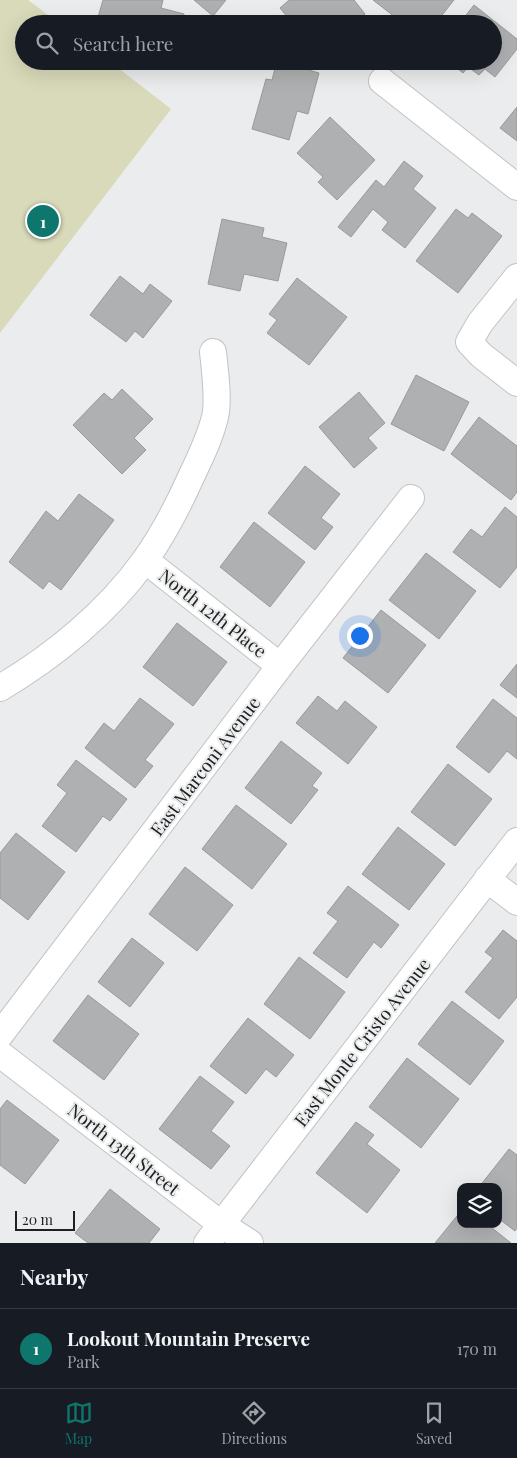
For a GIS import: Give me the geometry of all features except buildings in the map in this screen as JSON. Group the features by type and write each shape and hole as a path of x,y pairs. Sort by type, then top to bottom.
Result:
{"street":[{"path":"382,81 517,187"},
{"path":"517,277 480,323 470,342 481,355 517,383"},
{"path":"0,688 49,656 108,604 132,578 159,540 186,490 204,451 215,416 216,382 213,352"},
{"name":"East Marconi Avenue","path":"0,1036 280,666 411,498"},
{"name":"North 12th Place","path":"145,560 280,666"},
{"name":"East Monte Cristo Avenue","path":"214,1233 517,841"},
{"path":"488,879 517,902"},
{"name":"North 13th Street","path":"0,1054 214,1233 250,1243"}],"green space":[{"path":"0,0 28,0 48,15 15,15 15,70 121,70 171,109 0,333"}],"place":[{"name":"Lookout Mountain Preserve","path":"43,221"}]}
